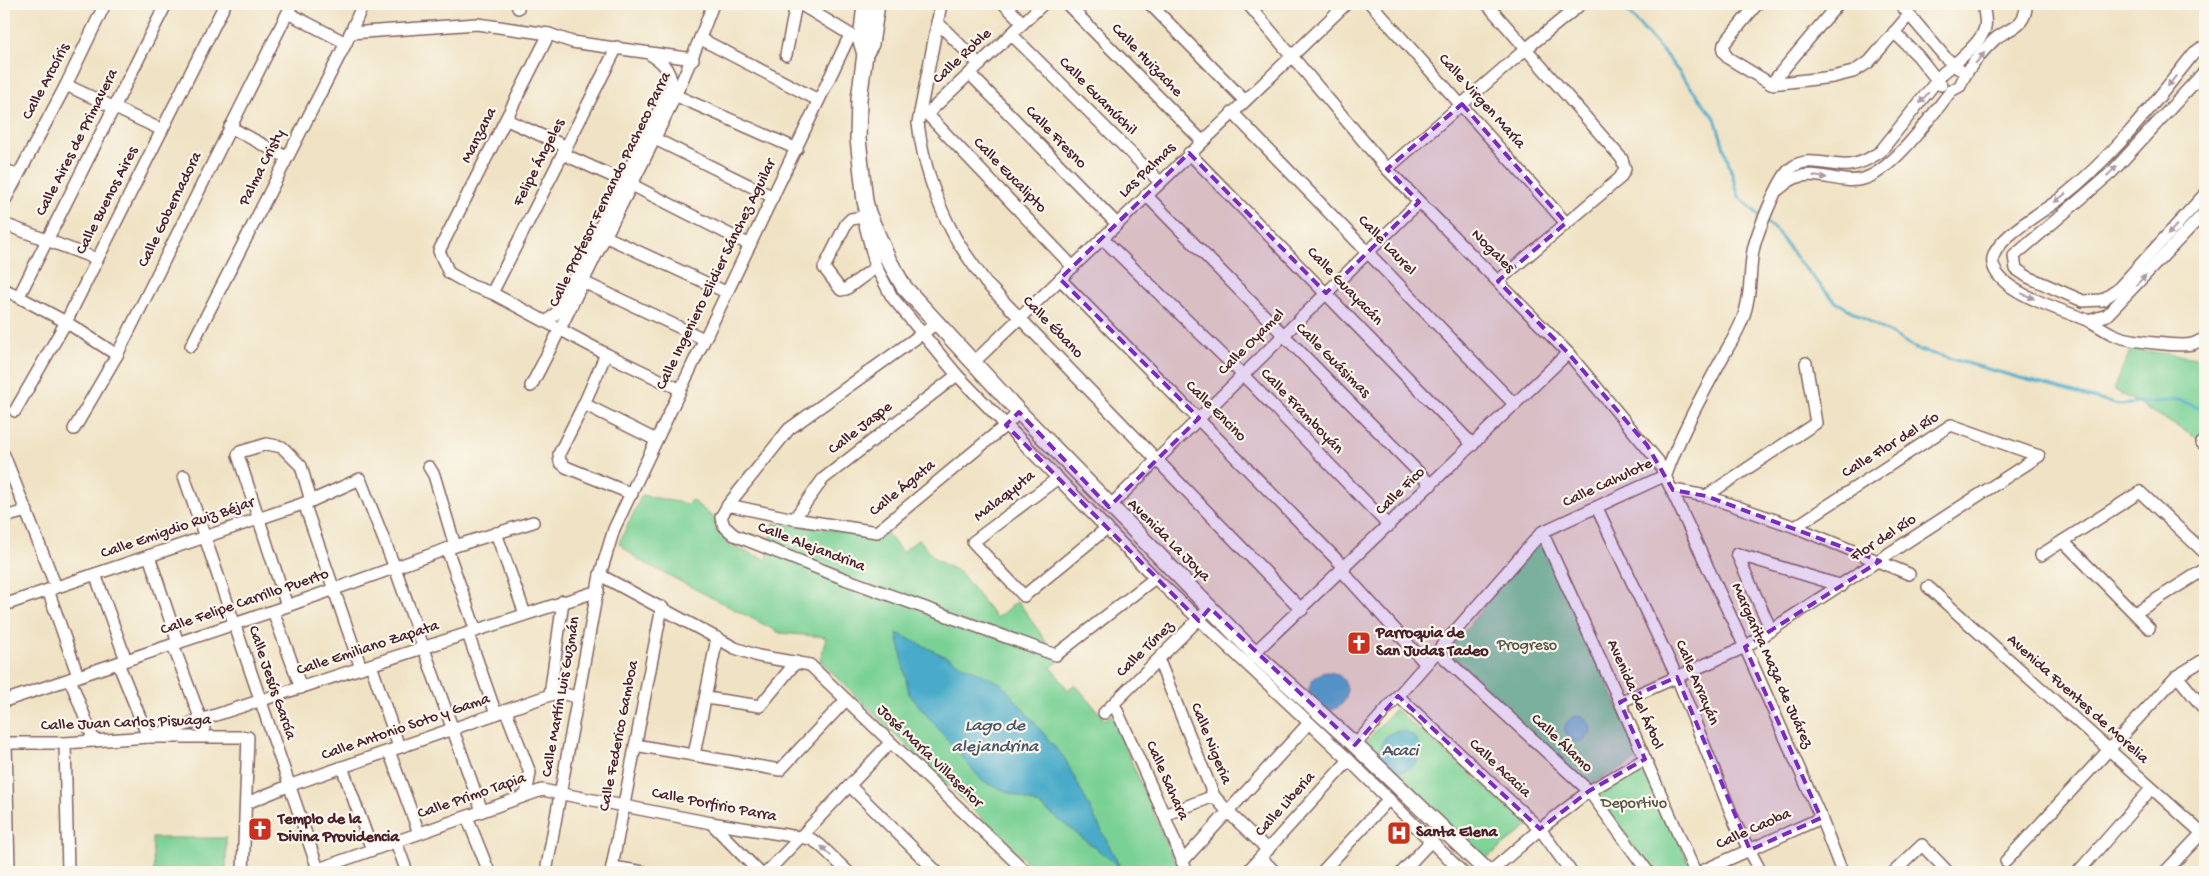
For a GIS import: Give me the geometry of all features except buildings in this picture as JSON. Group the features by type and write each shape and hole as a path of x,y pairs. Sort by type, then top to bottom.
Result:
{"main road":[{"name":"Avenida La Joya","path":"865,4 858,140 865,201 888,259 904,287 1018,412 1109,507 1254,653 1355,745 1483,870"},
{"name":"Avenida La Joya","path":"862,43 877,4"}],"street":[{"name":"Calle Arcoíris","path":"4,202 16,175 66,85 105,4"},
{"name":"Calle Aires de Primavera","path":"19,296 166,4"},
{"name":"Calle Buenos Aires","path":"16,411 66,322 225,4"},
{"name":"Palma Cristy","path":"191,346 348,38 363,4"},
{"name":"Calle Profesor Fernando Pacheco Parra","path":"530,386 561,330 579,280 673,94 693,59 713,4"},
{"path":"786,55 796,4"},
{"path":"800,4 862,43"},
{"name":"Calle Ébano","path":"941,4 924,113 918,123 920,140 936,197 956,239 986,282 1302,610"},
{"path":"1004,4 1023,23"},
{"name":"Calle Roble","path":"924,113 980,65 1043,4"},
{"name":"Calle Huizache","path":"1067,4 1202,141"},
{"path":"1150,4 1244,100"},
{"name":"Nogales","path":"1248,4 1387,169 1568,353 1647,445 1666,475"},
{"name":"Las Palmas","path":"973,363 1244,100 1346,4"},
{"name":"Calle Virgen María","path":"1371,4 1566,223"},
{"path":"1488,4 1622,159 1625,168 1620,178 1498,281"},
{"path":"1387,169 1580,4"},
{"path":"1757,4 1724,44 1723,51 1728,58 1771,84 1833,77 1853,72 1869,62 1909,15"},
{"path":"1771,84 1838,4"},
{"path":"1900,4 1933,43 1961,70 1964,76"},
{"path":"1938,82 1943,72 1954,65 1981,36 1986,26 1984,4"},
{"path":"1774,196 1793,178 1804,175 1846,181 1863,179 1878,172 1898,156 1951,91 1960,86 1964,76 1995,40 2022,21 2026,11 2026,4"},
{"path":"290,8 348,38 477,24 549,34 572,42 693,59"},
{"name":"Calle Gobernadora","path":"74,429 117,355 290,8"},
{"path":"937,22 980,65"},
{"path":"1894,32 1918,56 1943,88 1951,91"},
{"name":"Manzana","path":"492,293 472,286 449,273 439,251 549,34"},
{"name":"Calle Guamúchil","path":"1011,34 1160,182"},
{"path":"700,39 818,100"},
{"name":"Calle Ingeniero Elidier Sánchez Aguilar","path":"614,529 818,100 862,43"},
{"path":"1918,56 1933,43"},
{"name":"Felipe Ángeles","path":"492,293 617,47"},
{"path":"2205,49 2201,48 2194,53 2144,116 2103,162 2061,198 2001,242 1994,255 1993,265 2009,287 2089,321 2117,336 2191,345 2205,338"},
{"path":"645,51 663,62 670,74 673,94 796,149"},
{"path":"2014,256 2112,172 2205,72"},
{"name":"Calle Fresno","path":"970,74 1117,224"},
{"name":"Calle Cahulote","path":"1355,745 1542,532 1666,475 1678,441 1744,318 1750,295 1755,245 1774,196 1791,168 1803,163 1824,162 1848,165 1866,160 1880,152 1938,82"},
{"path":"66,85 162,130"},
{"name":"Calle Laurel","path":"1232,112 1369,251 1516,405"},
{"name":"Calle Eucalipto","path":"924,113 1073,267"},
{"path":"507,120 750,245"},
{"path":"230,127 286,157"},
{"path":"651,137 773,198"},
{"name":"Calle Guayacán","path":"1190,153 1473,445"},
{"path":"4,169 16,175"},
{"path":"2089,321 2087,308 2117,290 2205,194"},
{"name":"Calle Guásimas","path":"1146,195 1431,485"},
{"name":"Avenida La Joya","path":"865,201 863,217 876,267 892,297 957,375 1199,621 1349,760 1462,872"},
{"name":"Calle Oyamel","path":"1109,507 1419,202"},
{"path":"2089,321 2107,315 2205,212"},
{"path":"863,217 850,219 846,224 824,268 841,290 846,289 876,267"},
{"path":"4,224 49,239 97,259"},
{"path":"602,235 726,292"},
{"name":"Calle Framboyán","path":"1102,238 1243,375 1390,526"},
{"path":"1994,255 2003,252 2014,256"},
{"path":"2014,256 2016,269 2028,277 2083,301 2096,301 2107,305 2107,315 2117,336"},
{"path":"1999,274 2008,273 2016,269"},
{"name":"Calle Encino","path":"1060,279 1199,418 1343,570 1426,664"},
{"path":"547,322 558,311 579,280 704,339"},
{"path":"4,289 66,322 117,355"},
{"path":"492,293 606,354 679,389"},
{"path":"728,505 789,429 937,323"},
{"name":"Calle Fico","path":"1254,653 1390,526 1568,353"},
{"path":"606,354 559,454 560,462 632,494"},
{"path":"1706,496 1816,423 1806,363"},
{"name":"Calle Jaspe","path":"794,519 822,479 957,375"},
{"path":"584,404 656,440"},
{"name":"Calle Ágata","path":"728,505 794,519 877,532 1006,425 1018,412"},
{"name":"Calle Flor del Río","path":"1794,527 1951,426 2039,456"},
{"path":"287,606 238,457 240,452 267,444 282,446 301,466 308,502 334,589 366,666 394,749 419,833"},
{"path":"4,455 26,511 52,588 74,677 94,742"},
{"name":"Flor del Río","path":"1620,702 1745,648 2039,456"},
{"path":"429,467 434,475 472,632 501,713 530,773 526,795"},
{"name":"Margarita Maza de Juárez","path":"1666,475 1821,818 1842,872"},
{"name":"Calle Jesús García","path":"184,476 315,871"},
{"name":"Malaqyuta","path":"1058,478 973,542 1024,596 1107,528"},
{"name":"Calle Emigdio Ruiz Béjar","path":"4,605 308,502 360,480 395,568"},
{"path":"1673,490 1706,496 1794,527 1908,574"},
{"path":"2041,555 2140,492 2205,553"},
{"name":"Calle Alejandrina","path":"728,505 722,517 724,526 734,535 845,579 1056,655 1156,578"},
{"name":"Calle Arrayán","path":"1597,508 1677,677 1736,825 1761,872"},
{"path":"4,517 26,511"},
{"name":"Calle Felipe Carrillo Puerto","path":"4,701 273,611 451,547 533,522"},
{"name":"Calle Martín Luis Guzmán","path":"546,872 562,793 600,575 614,529"},
{"name":"Avenida del Árbol","path":"1542,532 1695,872"},
{"path":"496,533 524,614"},
{"path":"2063,542 2149,628"},
{"path":"1771,630 1737,554 1842,586"},
{"path":"149,556 207,737"},
{"path":"395,568 422,648 482,811"},
{"path":"2135,613 2205,569"},
{"path":"95,574 122,662 148,737"},
{"path":"600,575 735,648 758,656 796,662"},
{"name":"Avenida Fuentes de Morelia","path":"1928,587 2204,835"},
{"name":"Calle Emiliano Zapata","path":"148,737 598,591"},
{"path":"550,695 563,601"},
{"name":"Calle Federico Gamboa","path":"612,870 662,607"},
{"name":"Calle Túnez","path":"1104,714 1210,608"},
{"path":"273,611 301,688"},
{"path":"694,755 717,638"},
{"name":"Calle Álamo","path":"1438,652 1589,791 1648,872"},
{"path":"2006,860 2177,676 2205,659"},
{"name":"Calle Nigeria","path":"1159,660 1214,796 1264,854 1275,872"},
{"path":"706,698 760,706 796,662"},
{"name":"José María Villaseñor","path":"796,662 810,665 1026,872"},
{"path":"2177,676 2205,710"},
{"name":"Calle Antonio Soto y Gama","path":"247,803 288,786 550,695 559,693 578,697"},
{"name":"Calle Acacia","path":"1398,696 1540,829 1571,872"},
{"path":"635,745 780,770 846,700"},
{"name":"Calle Sahara","path":"1114,704 1164,816 1184,867"},
{"path":"1184,867 1308,724"},
{"name":"Calle Juan Carlos Pisuaga","path":"5,743 94,742 148,737 248,737 247,803"},
{"path":"5,743 7,866"},
{"path":"65,743 68,872"},
{"path":"767,872 851,787 890,743"},
{"path":"1483,870 1589,791 1644,759"},
{"name":"Calle Liberia","path":"1248,872 1349,760"},
{"path":"342,767 372,850"},
{"path":"851,787 937,872"},
{"path":"2078,872 2152,788"},
{"name":"Calle Primo Tapia","path":"315,871 526,795 542,790 562,793"},
{"name":"Calle Porfirio Parra","path":"562,793 711,823 811,839 820,844 848,872"},
{"path":"1164,816 1214,796"},
{"path":"1322,872 1388,799"},
{"path":"243,872 247,803"},
{"path":"467,817 489,872"},
{"name":"Calle Caoba","path":"1700,872 1821,818"},
{"path":"711,823 759,872"},
{"path":"2166,872 2204,835"},
{"path":"1402,872 1430,841"},
{"path":"396,842 407,872"},
{"path":"1894,872 1922,845 1948,872"},
{"path":"612,870 644,872"}],"highlighted area":[{"path":"1462,104 1566,223 1498,281 1568,353 1647,445 1673,490 1706,496 1880,561 1745,647 1821,818 1750,850 1677,677 1620,702 1645,759 1589,791 1540,829 1398,696 1355,745 1210,608 1199,621 1006,425 1019,412 1109,507 1199,418 1060,279 1189,153 1326,293 1419,202 1387,169"}],"green space":[{"path":"2131,349 2198,358 2205,365 2205,443 2113,389"},
{"path":"642,495 687,504 692,500 714,518 728,545 767,560 774,523 867,534 886,532 902,552 919,539 935,559 961,573 996,618 1018,601 1059,661 1051,667 1068,690 1075,684 1105,720 1111,714 1179,872 1037,872 820,661 826,637 780,633 637,559 619,543"},
{"name":"Progreso","path":"1542,535 1640,758 1587,786 1448,651"},
{"path":"1395,709 1530,825 1484,860 1361,747"},
{"name":"Deportivo","path":"1645,768 1693,872 1652,872 1596,796"},
{"path":"152,838 226,838 226,872 154,872"}],"water":[{"name":"Lago de alejandrina","path":"897,633 1002,684 1065,759 1120,867 1041,806 982,781 909,694"},
{"path":"1328,672 1342,677 1347,691 1342,705 1328,710 1314,705 1309,691 1314,677"},
{"path":"1578,716 1587,720 1591,729 1587,738 1578,742 1569,738 1565,729 1569,720"},
{"name":"Acaci","path":"1396,731 1404,731 1411,734 1417,740 1420,751 1417,762 1411,768 1404,771 1396,771 1389,768 1383,762 1380,755 1380,747 1383,740 1389,734"}],"waterway":[{"path":"1621,4 1664,53 1715,118 1739,197 1762,218"},
{"path":"1766,222 1777,232 1799,262 1836,302 1919,350 2118,405 2180,400 2205,411"}],"place":[{"name":"Parroquia de San Judas Tadeo","path":"1359,643"},
{"name":"Templo de la Divina Providencia","path":"260,829"},
{"name":"Santa Elena","path":"1399,833"}]}
